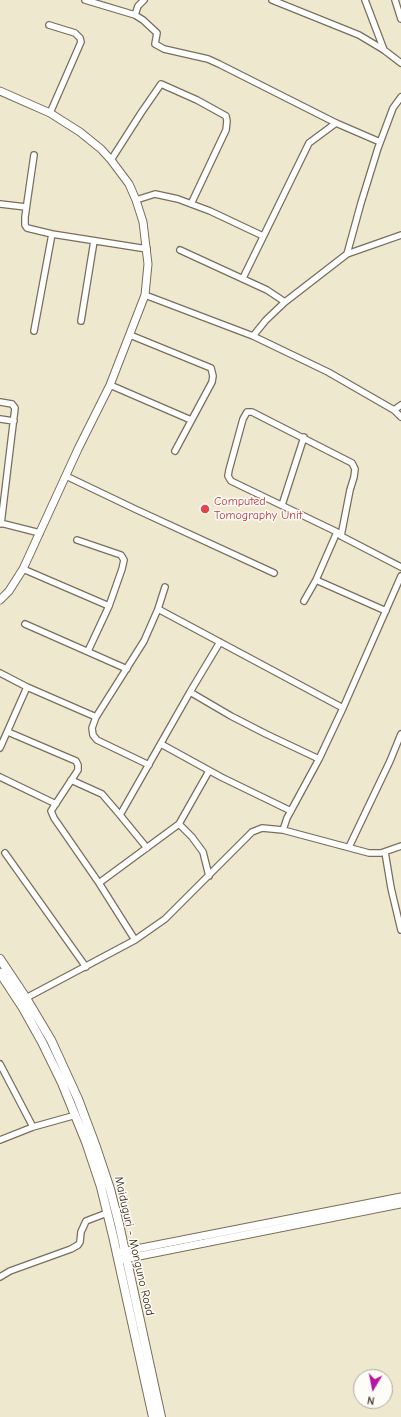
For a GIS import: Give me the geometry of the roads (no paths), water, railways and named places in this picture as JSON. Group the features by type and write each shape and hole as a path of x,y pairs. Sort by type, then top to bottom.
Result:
{"main road":[{"name":"Maiduguri - Monguno Road","path":"0,959 26,998 51,1040 78,1099 96,1147 110,1189 153,1417"},
{"name":"Maiduguri - Monguno Road","path":"0,973 23,1008 42,1042 76,1115 101,1187 107,1213 122,1256 160,1417"}],"street":[{"path":"85,0 135,15 144,20 157,33 155,44 164,49 208,59 336,123 380,142"},
{"path":"135,15 138,6 144,0"},
{"path":"272,0 358,35 384,50 401,63"},
{"path":"365,0 384,50"},
{"path":"395,0 401,19"},
{"path":"49,25 75,33 80,38 81,42 50,113"},
{"path":"111,160 161,84 197,100 226,116 228,121 226,130 191,204"},
{"path":"0,92 50,113 80,132 102,149 129,184 136,200 143,222 148,264 145,295 110,385 23,569 9,591 0,600"},
{"path":"347,254 380,142 393,108 401,97"},
{"path":"243,278 309,144 336,123"},
{"path":"34,155 25,217 25,225 27,228 52,234 147,249"},
{"path":"136,200 155,194 178,199 210,211 263,236"},
{"path":"0,204 26,207"},
{"path":"34,331 52,234"},
{"path":"253,336 266,320 285,302 347,254 401,235"},
{"path":"80,321 94,241"},
{"path":"180,250 243,278 267,290 285,302"},
{"path":"145,295 253,336 328,372 394,410 401,417"},
{"path":"130,335 210,368 213,376 212,382 174,451"},
{"path":"110,385 191,420"},
{"path":"0,402 12,404 15,408 0,524 40,534"},
{"path":"394,410 401,405"},
{"path":"304,601 339,534 355,469 352,463 304,437 252,412 247,412 243,419 228,476 231,481 282,505 339,534 401,567"},
{"path":"0,419 14,421"},
{"path":"282,505 304,437"},
{"path":"66,476 274,573"},
{"path":"77,540 121,555 124,560 109,606 88,652"},
{"path":"23,569 109,606"},
{"path":"283,830 343,708 401,576"},
{"path":"316,580 386,612"},
{"path":"149,764 97,740 93,735 92,728 96,717 144,641 166,587"},
{"path":"158,608 343,708"},
{"path":"25,624 127,669"},
{"path":"120,814 220,642"},
{"path":"0,673 27,687 96,717"},
{"path":"0,748 27,687"},
{"path":"190,692 245,724 319,759"},
{"path":"8,732 76,762 78,765 78,770 51,811 54,818 100,883 135,940"},
{"path":"349,847 401,736"},
{"path":"161,744 209,771 292,811"},
{"path":"100,883 179,824 209,771"},
{"path":"0,777 56,804"},
{"path":"71,780 102,794 147,848"},
{"path":"179,824 192,837 203,852 209,876"},
{"path":"26,998 135,940 165,919 252,832 262,828 283,830 369,853 386,852 401,846"},
{"path":"5,852 86,966"},
{"path":"386,852 391,888 401,930"},
{"path":"0,1064 33,1127"},
{"path":"0,1140 33,1127 76,1115"},
{"path":"122,1256 401,1197"},
{"path":"122,1256 401,1204"},
{"path":"0,1277 10,1271 78,1245 80,1242 81,1232 86,1221 107,1213"}],"place":[{"name":"Computed Tomography Unit","path":"205,509"}]}
